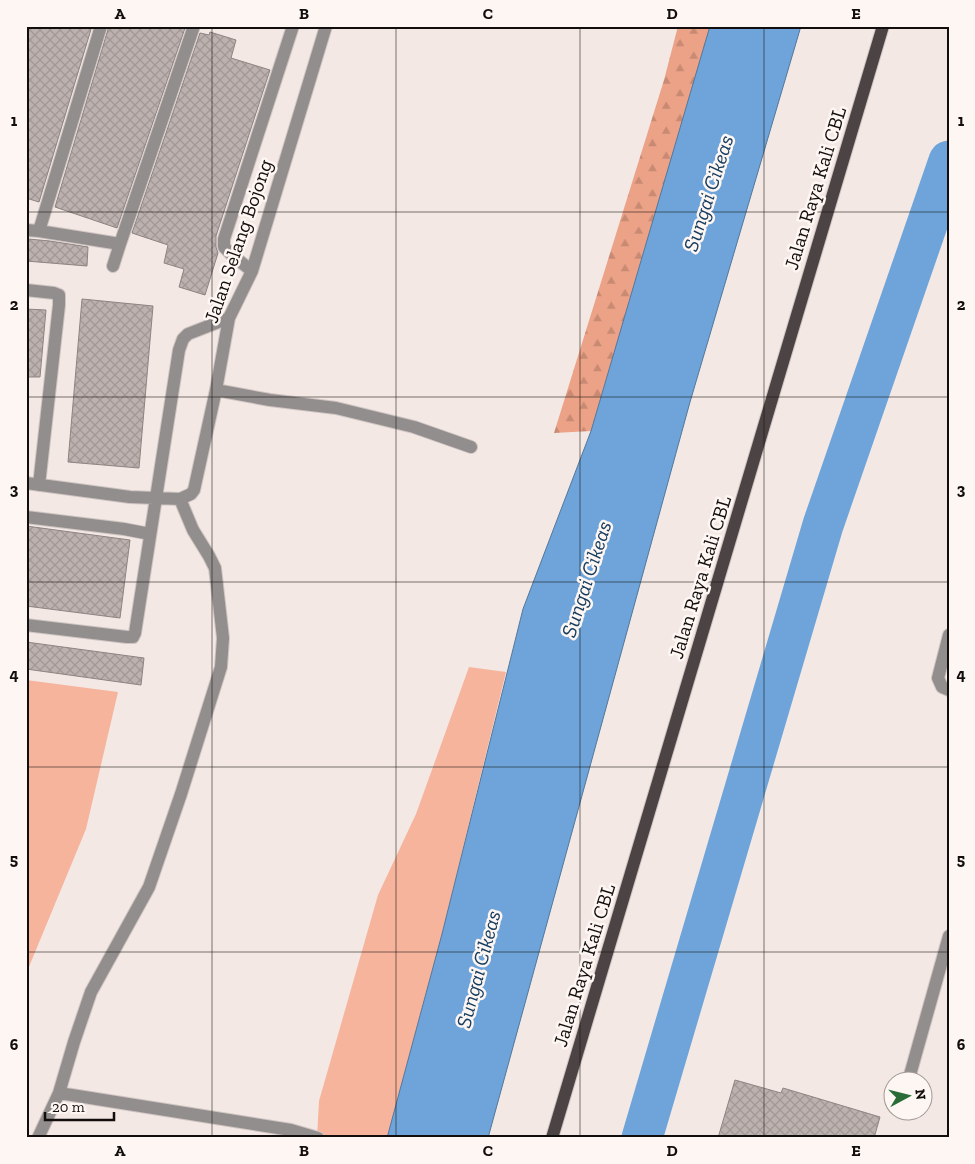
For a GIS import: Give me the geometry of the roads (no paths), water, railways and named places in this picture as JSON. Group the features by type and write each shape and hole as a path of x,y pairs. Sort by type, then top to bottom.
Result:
{"main road":[{"name":"Jalan Raya Kali CBL","path":"552,1138 883,26"}],"street":[{"path":"101,26 33,230 120,244"},
{"path":"113,266 194,26"},
{"path":"252,271 224,247 224,239 293,26"},
{"name":"Jalan Selang Bojong","path":"180,498 191,494 194,490 216,390 229,318 252,271 326,26"},
{"path":"26,290 54,293 59,296 33,484 156,502 180,498 193,530 215,568 223,638 221,667 149,887 91,992 59,1094 38,1138"},
{"path":"26,625 133,637 179,350 183,339 188,334 229,318"},
{"path":"216,390 270,400 336,408 414,428 471,447"},
{"path":"26,517 124,529 151,530"},
{"path":"949,635 938,678 942,687 949,690"},
{"path":"911,1072 949,936"},
{"path":"59,1094 291,1130 318,1138"}],"water":[{"name":"Sungai Cikeas","path":"710,26 801,26 690,402 488,1138 387,1138 442,934 523,609 591,431"}],"waterway":[{"path":"642,1138 823,525 949,161"}]}
